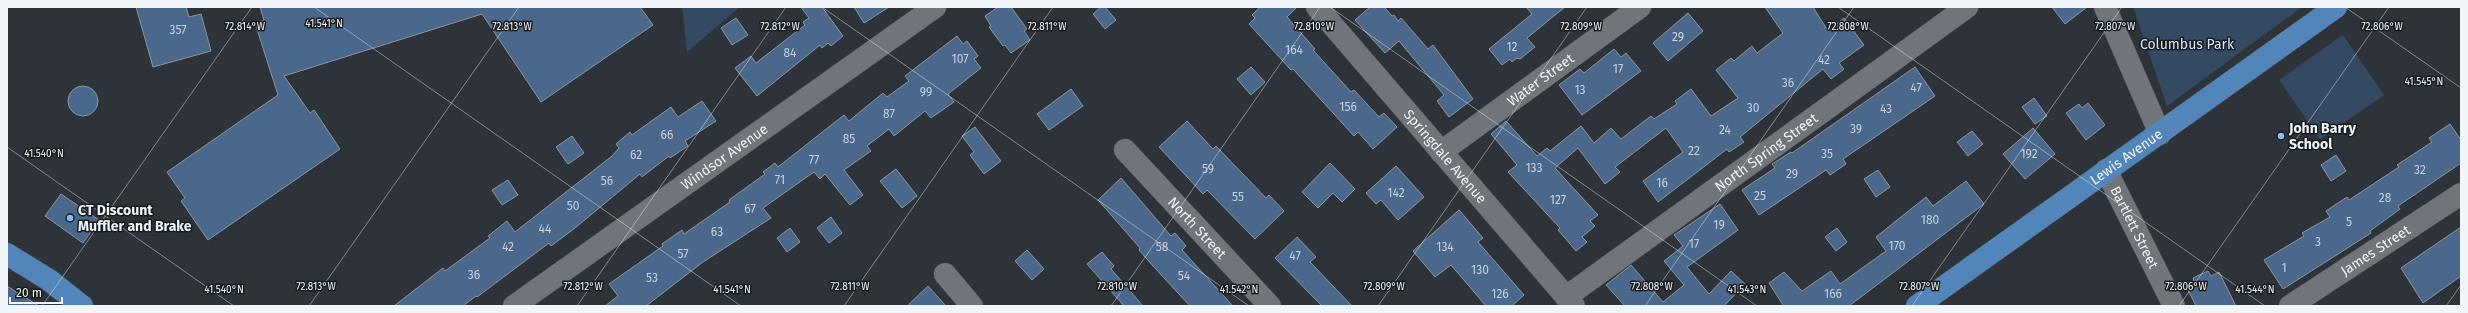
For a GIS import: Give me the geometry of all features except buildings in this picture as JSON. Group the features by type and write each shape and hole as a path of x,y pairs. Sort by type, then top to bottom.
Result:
{"main road":[{"name":"Lewis Avenue","path":"1917,306 2336,7"},
{"path":"7,254 51,282 82,306"}],"street":[{"name":"Windsor Avenue","path":"514,306 935,7"},
{"name":"Springdale Avenue","path":"1317,7 1570,302"},
{"name":"Water Street","path":"1441,152 1640,7"},
{"name":"North Spring Street","path":"1570,302 1967,7"},
{"path":"2105,7 2160,134"},
{"name":"North Street","path":"1125,150 1270,306"},
{"name":"Bartlett Street","path":"2106,170 2174,306"},
{"name":"James Street","path":"2290,306 2461,194"},
{"path":"946,274 972,306"}],"green space":[{"path":"682,7 740,7 687,52"},
{"name":"Columbus Park","path":"2133,7 2302,7 2167,106"},
{"path":"2343,35 2384,95 2320,139 2279,80"}],"place":[{"name":"John Barry School","path":"2281,136"},
{"name":"CT Discount Muffler and Brake","path":"70,218"}]}
